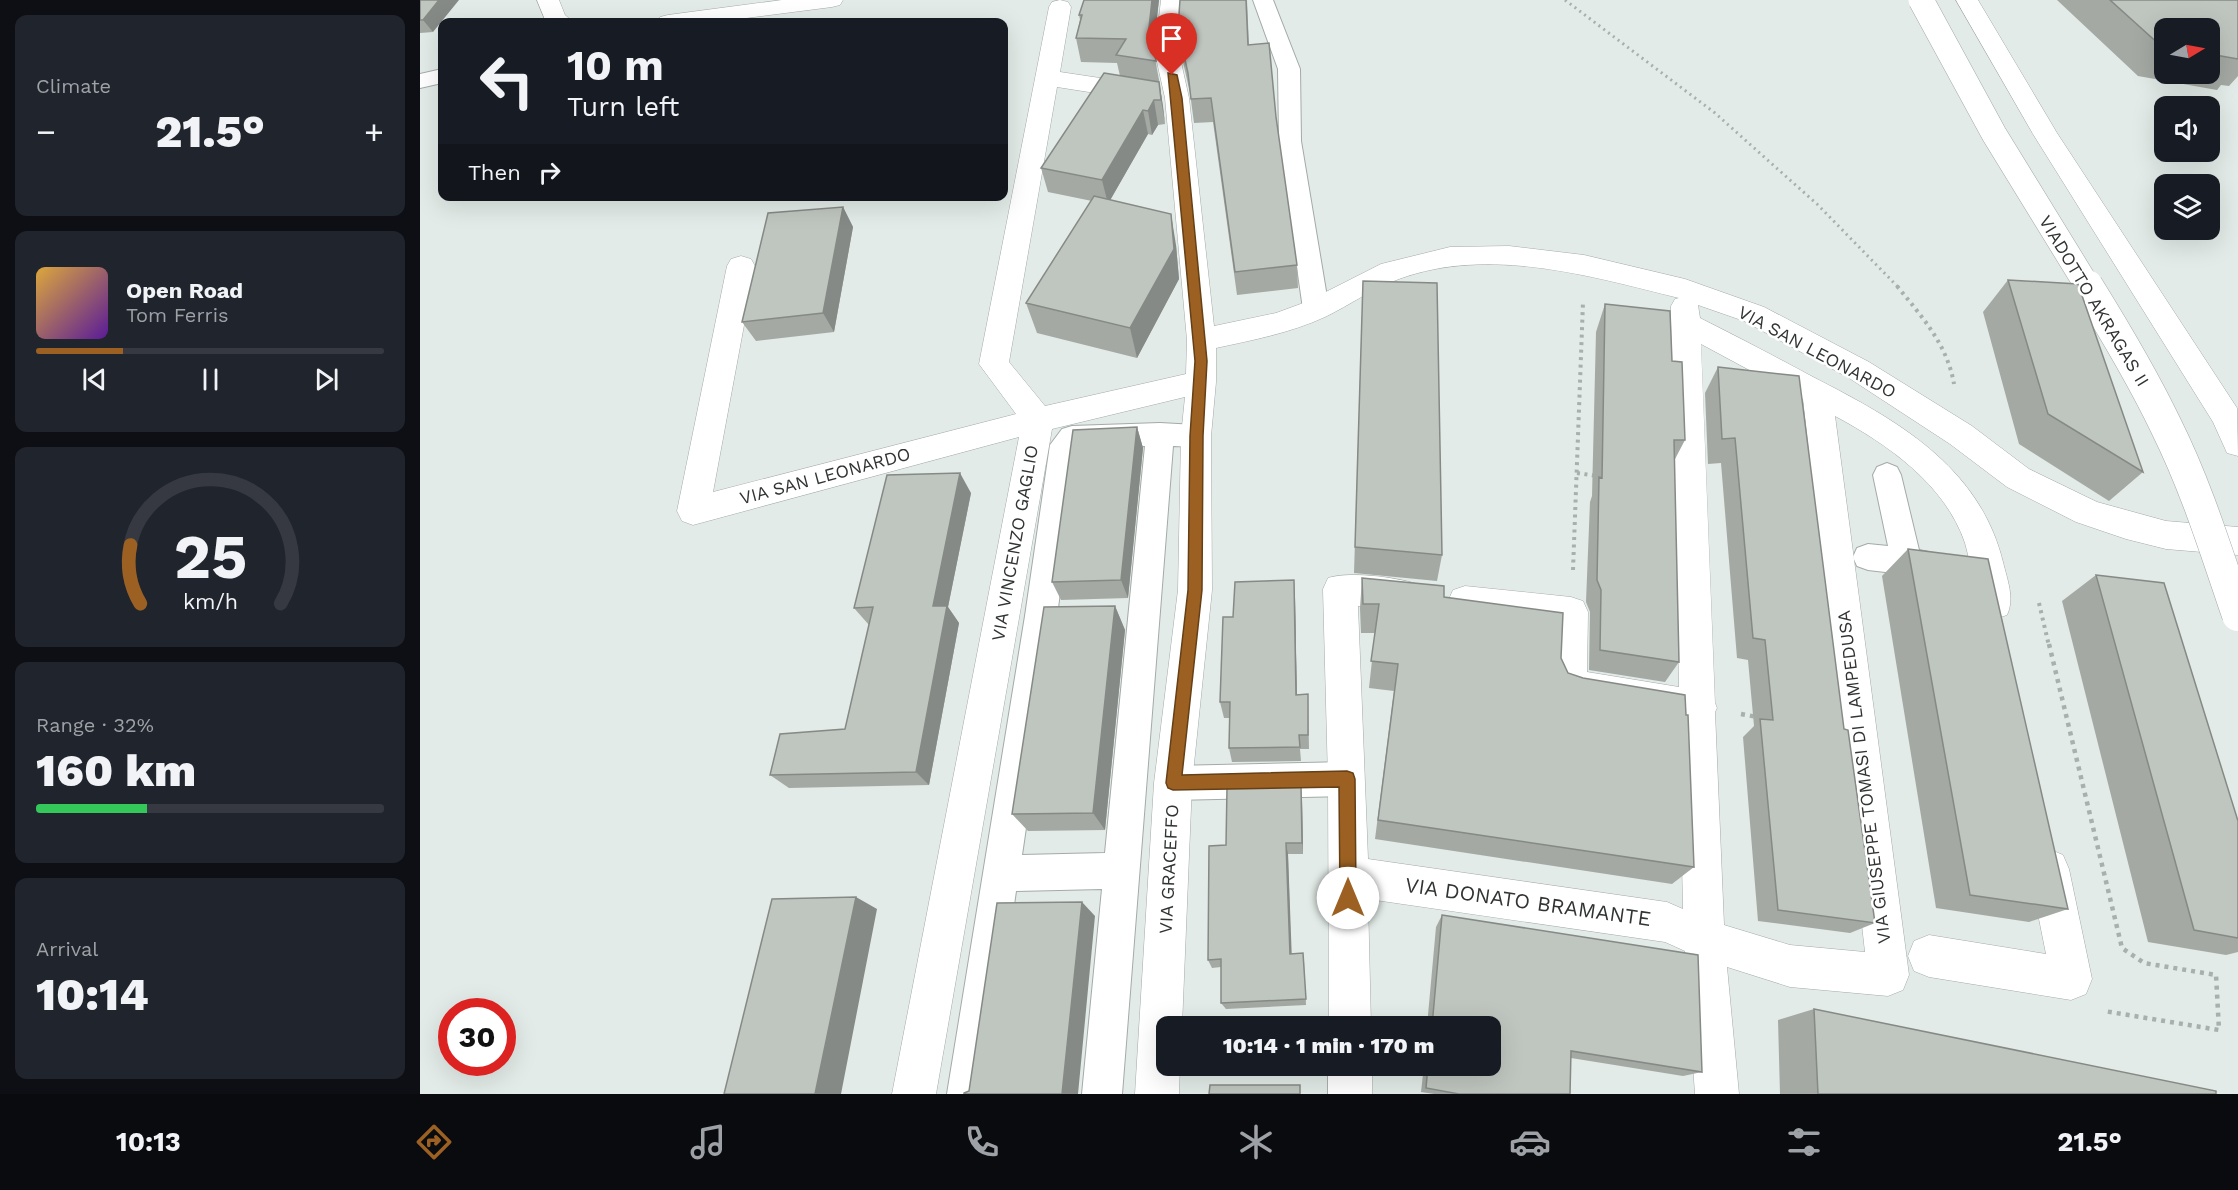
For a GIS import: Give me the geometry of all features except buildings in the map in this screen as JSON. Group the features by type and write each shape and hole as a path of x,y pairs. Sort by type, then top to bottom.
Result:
{"street":[{"path":"548,0 555,18"},
{"path":"661,18 669,0"},
{"path":"697,18 826,0"},
{"name":"VIA GRACEFFO","path":"1165,1016 1173,783 1195,590 1196,436 1201,382 1201,340 1177,98 1167,53 1172,0"},
{"name":"VIADOTTO AKRAGAS II","path":"1921,0 1989,124 2121,341 2167,427 2206,521 2238,615"},
{"path":"1967,0 2045,134 2226,417 2238,444"},
{"name":"VIA VINCENZO GAGLIO","path":"914,1094 1038,420 994,364 1060,7"},
{"path":"1048,78 1177,98"},
{"name":"VIA SAN LEONARDO","path":"1201,340 1281,323 1316,309 1391,272 1450,257 1509,256 1584,265 1685,306 1754,314 1859,370 1961,435 2018,478 2087,512 2166,535 2238,542"},
{"name":"VIA SAN LEONARDO","path":"741,266 693,511 1038,420 1201,382"},
{"path":"1685,306 1817,392 1870,420 1896,437 1941,477 1973,523 1984,548 2000,629"},
{"path":"1685,306 1699,708 1704,939 1716,1094"},
{"name":"VIA GIUSEPPE TOMASI DI LAMPEDUSA","path":"1704,939 1790,966 1888,975 1817,392"},
{"path":"1350,1016 1347,779 1340,589 1571,612 1569,685 1699,708"},
{"path":"1929,956 2071,979 2043,839"},
{"name":"VIA DONATO BRAMANTE","path":"1348,876 1667,922 1704,939"},
{"name":"VIA GRACEFFO","path":"1157,1094 1160,1076"},
{"path":"1350,1076 1350,1094"}],"lane":[{"path":"1263,0 1289,69 1290,141 1316,309"},
{"path":"420,81 438,77"},
{"path":"967,1094 1001,874 1052,616 1064,444 1072,436 1160,434 1196,436"},
{"path":"1102,1094 1160,434"},
{"path":"1887,475 1906,561"},
{"path":"1868,557 1988,571"},
{"path":"1110,615 1145,614"},
{"path":"1173,783 1347,779"},
{"path":"1001,874 1122,870"}],"path":[{"path":"1565,0 1715,113 1818,205 1888,274 1937,336 1951,367 1961,435"},
{"path":"1571,612 1584,265"},
{"path":"1577,473 1599,476"},
{"path":"2031,596 2038,601 2122,948 2144,963 2216,975 2219,1030 2102,1011 2071,979"},
{"path":"1699,708 1767,718"}],"route":[{"path":"1172,75 1177,98 1201,340 1201,382 1196,436 1195,590 1173,783 1347,779 1348,898"}]}
